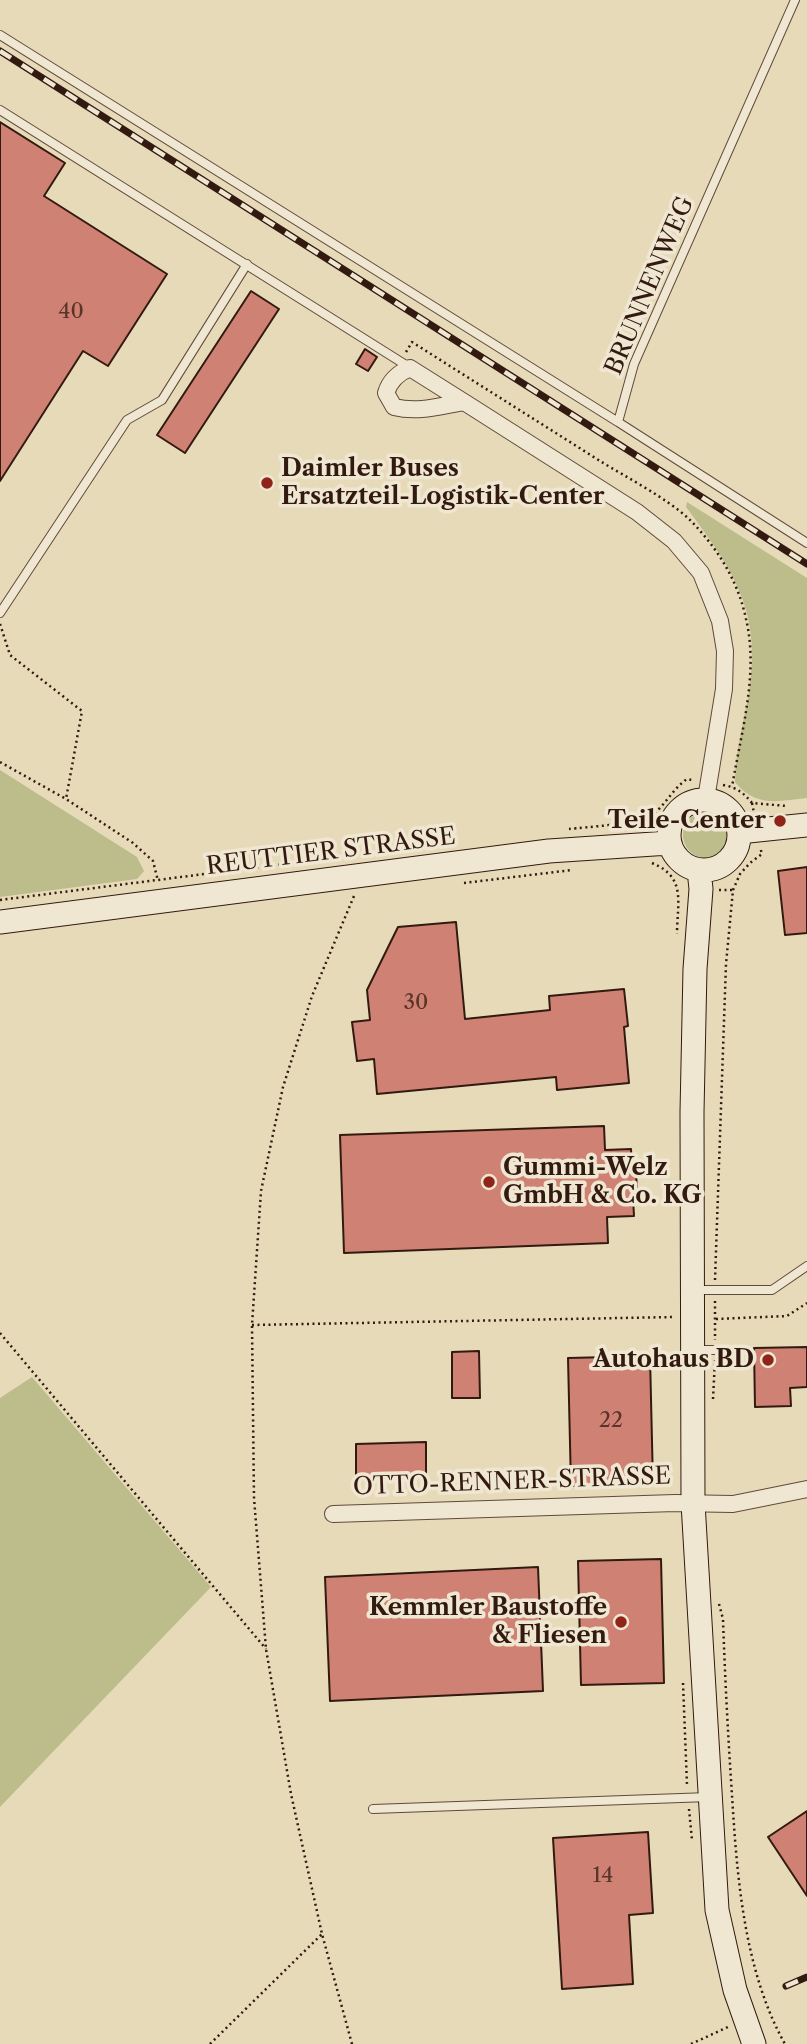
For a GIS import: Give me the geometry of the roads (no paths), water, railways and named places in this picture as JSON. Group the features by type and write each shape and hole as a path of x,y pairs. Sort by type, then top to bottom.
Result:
{"street":[{"path":"464,402 424,410 389,410 386,393 389,384 402,371 410,368 464,402 637,512 674,541 701,573 720,621 725,651 724,689 706,799"},
{"path":"706,799 720,803 731,812 739,832 739,841 731,858 717,868 699,870 680,862 669,843 670,824 680,808 688,803 706,799"},
{"path":"739,832 807,825"},
{"name":"REUTTIER STRASSE","path":"0,922 160,890 549,851 669,843"},
{"name":"OTTO-RENNER-STRASSE","path":"699,870 701,889 695,969 692,1099 704,1291 704,1350 693,1503 717,1910 729,1969 754,2044"},
{"path":"693,1503 733,1504 807,1489"},
{"name":"OTTO-RENNER-STRASSE","path":"333,1514 693,1503"}],"lane":[{"name":"BRUNNENWEG","path":"618,422 634,365 795,0"},
{"path":"0,35 807,543"},
{"path":"0,110 410,368"},
{"path":"0,613 127,421 162,400 247,264"},
{"path":"704,1291 772,1290 807,1266"},
{"path":"373,1809 712,1797"}],"railway":[{"path":"0,51 807,564"},
{"path":"786,1986 807,1977"}],"place":[{"name":"Daimler Buses Ersatzteil-Logistik-Center","path":"267,483"},
{"name":"Teile-Center","path":"780,821"},
{"name":"Gummi-Welz GmbH & Co. KG","path":"489,1182"},
{"name":"Autohaus BD","path":"768,1360"},
{"name":"Kemmler Baustoffe & Fliesen","path":"621,1622"}]}
